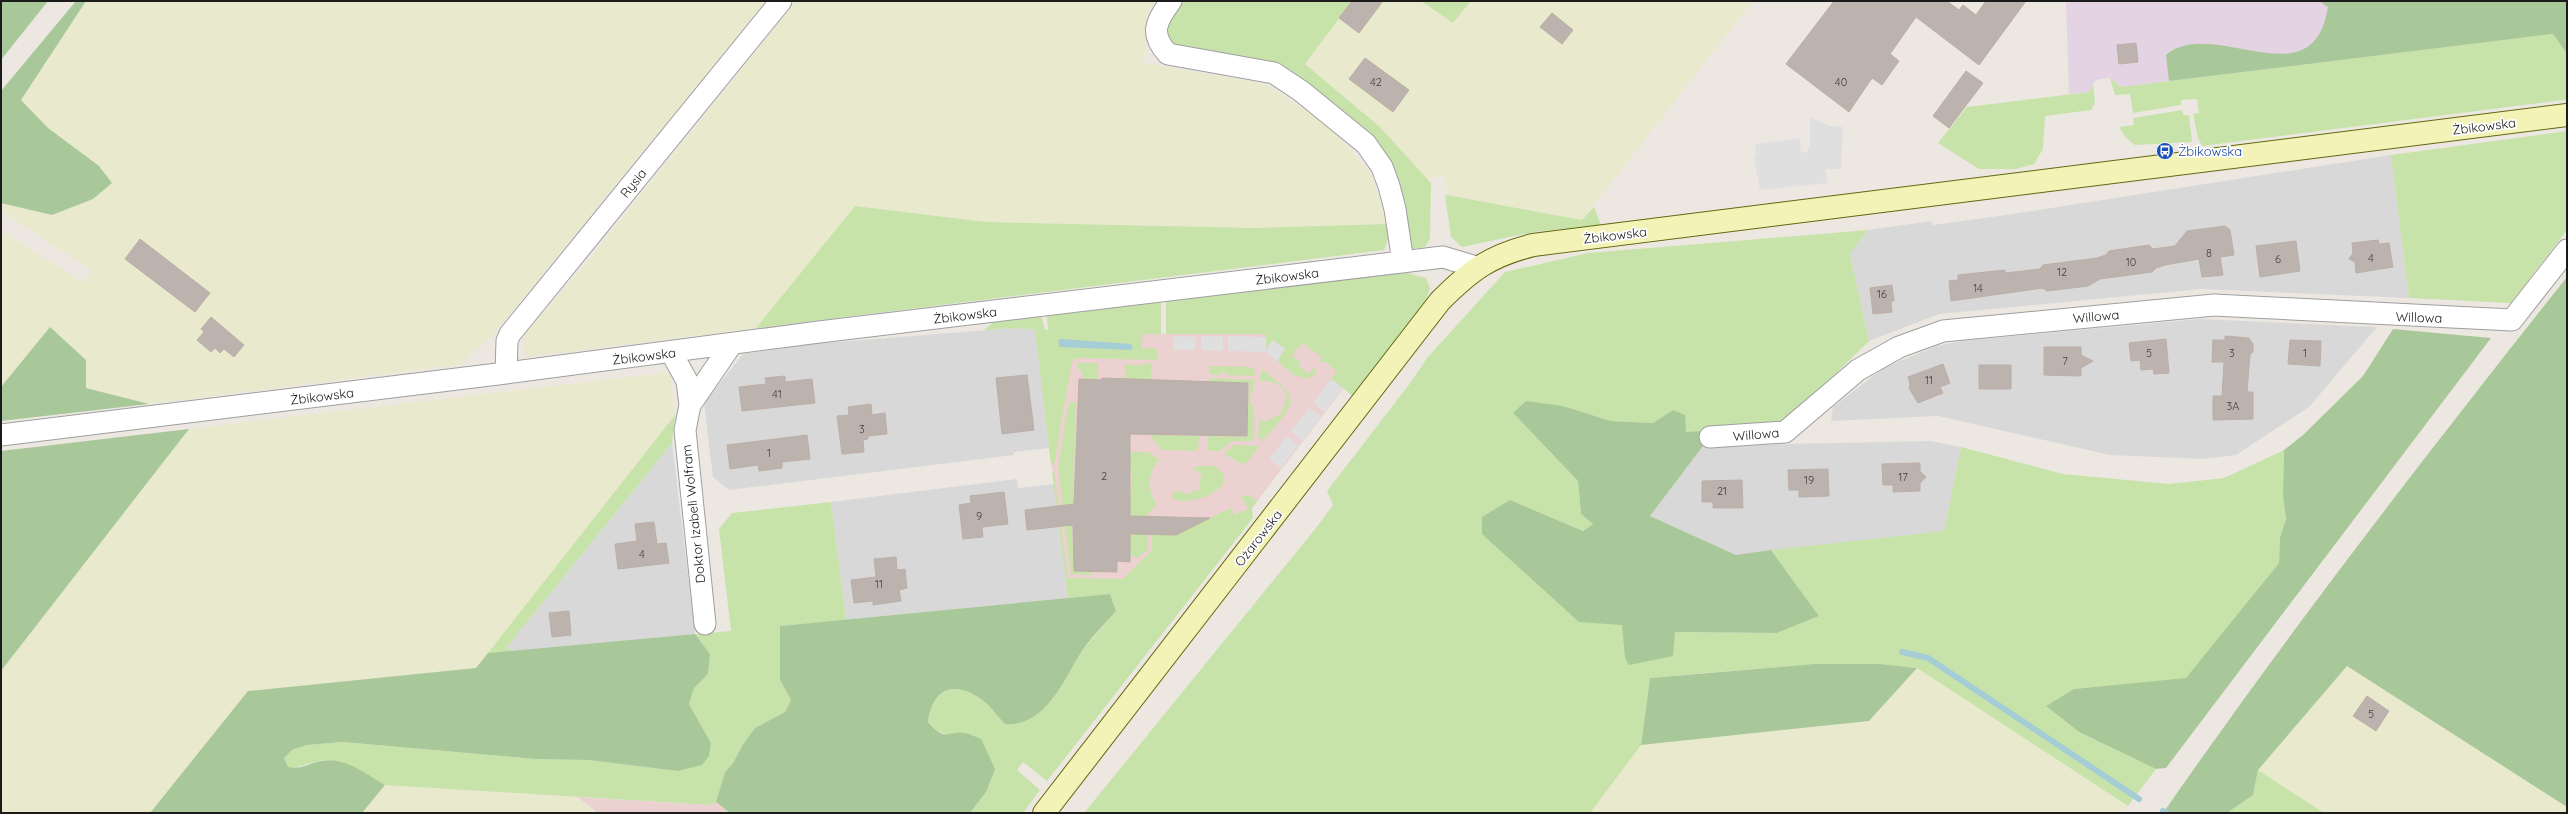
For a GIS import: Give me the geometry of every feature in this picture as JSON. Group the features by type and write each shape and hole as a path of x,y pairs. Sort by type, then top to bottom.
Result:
{"main road":[{"name":"Żbikowska","path":"1476,267 1506,252 1533,245 2567,115"},
{"name":"Ożarowska","path":"1044,813 1440,301 1476,267"}],"street":[{"name":"Rysia","path":"506,373 507,341 510,334 781,1"},
{"path":"1170,1 1160,18 1156,35 1161,47 1168,54 1182,58 1264,70 1282,76 1366,144 1382,167 1389,186 1396,209 1403,262"},
{"name":"Willowa","path":"1710,437 1785,432 1858,370 1899,347 1943,330 2214,305 2512,320 2567,250"},
{"name":"Żbikowska","path":"1,434 731,345 819,332 1443,257 1476,267"},
{"name":"Doktor Izabeli Wolfram","path":"690,405 731,345"},
{"name":"Doktor Izabeli Wolfram","path":"671,352 687,381 690,405 684,430 705,624"}],"shaded area":[{"path":"2066,1 2567,1 2567,15 2553,34 2120,87 2110,78 2096,80 2089,92 2069,94"},
{"path":"1810,117 1830,126 1843,127 1841,169 1826,169 1827,183 1760,190 1754,159 1756,156 1755,144 1800,138 1801,153 1806,152 1810,147"},
{"path":"2391,155 2409,298 2201,289 1939,314 1869,341 1850,254 1868,230 1931,221 1933,225 2013,214"},
{"path":"2200,319 2377,327 2309,407 2236,455 2203,459 2110,455 1938,416 1831,421 1833,407 1885,367 1937,346 1962,341"},
{"path":"1012,328 1035,330 1049,448 1014,452 1014,455 729,490 713,477 704,403 743,354 812,344"},
{"path":"1035,330 1166,334 1293,334 1335,353 1343,389 1252,508 1110,594 1068,598"},
{"path":"1174,336 1196,337 1195,350 1173,350"},
{"path":"1201,336 1223,336 1223,351 1201,350"},
{"path":"1228,336 1266,337 1266,350 1273,340 1285,349 1277,361 1265,352 1228,351"},
{"path":"1331,379 1343,388 1324,412 1313,403"},
{"path":"1309,408 1321,416 1302,441 1291,431"},
{"path":"1287,436 1298,445 1281,468 1269,459"},
{"path":"1930,441 1961,447 1944,531 1736,555 1650,516 1703,446"},
{"path":"672,443 695,634 513,652 507,647"},
{"path":"1017,479 1018,488 1054,484 1068,598 846,620 831,502"},
{"path":"577,797 710,805 716,802 730,813 598,813"}],"green space":[{"path":"1,1 48,1 1,60"},
{"path":"76,1 86,1 21,100 48,128 99,166 112,183 93,199 52,215 1,203 1,91"},
{"path":"86,1 766,1 489,339 470,355 463,364 149,404 86,388 86,360 50,327 1,387 1,231 84,283 93,271 1,211 1,203 52,215 71,207 99,166 48,128 21,100"},
{"path":"796,1 1156,1 1147,13 1144,63 1265,84 1332,128 1371,174 1387,224 1255,228 986,222 855,206 756,328 526,357 523,342 526,333 592,256"},
{"path":"1177,1 1352,1 1305,64 1381,128 1431,183 1430,239 1425,247 1412,249 1408,241 1393,177 1282,68 1173,46 1169,40 1167,29 1169,18"},
{"path":"1352,1 1421,1 1453,23 1471,1 1753,1 1582,220 1447,195 1445,176 1427,178 1381,128 1305,64"},
{"path":"1421,1 1471,1 1453,23"},
{"path":"2319,1 2567,1 2567,54 2553,34 2169,81 2166,55 2186,45 2209,44 2259,52 2283,54 2303,49 2319,35 2328,7"},
{"path":"2553,34 2567,54 2567,99 2564,100 2202,146 2198,138 2193,114 2199,113 2197,99 2181,100 2181,105 2133,113 2130,94 2115,95 2110,78 2120,87"},
{"path":"2093,85 2095,103 2091,110 2045,116 2043,149 2034,164 2016,169 1979,169 1938,143 1967,107 2089,92"},
{"path":"2182,110 2183,115 2189,115 2192,142 2135,145 2126,138 2119,127 2134,125 2133,118"},
{"path":"2567,131 2567,230 2511,303 2409,298 2391,155"},
{"path":"1447,195 1582,220 1594,207 1601,225 1533,232 1462,247 1451,237 1445,196"},
{"path":"855,206 986,222 1255,228 1387,224 1389,237 1384,250 756,328"},
{"path":"1868,230 1850,254 1869,341 1786,422 1685,433 1673,410 1653,423 1611,421 1563,406 1513,413 1578,481 1581,514 1593,524 1583,531 1510,500 1579,621 1623,624 1625,658 1675,632 1777,633 1819,616 1771,550 1944,531 1961,447 2063,474 2169,484 2224,478 2284,450 2283,496 2286,519 2280,537 2279,563 2186,679 2074,689 2046,706 2079,732 2156,769 2128,806 1917,668 1850,665 1783,667 1650,678 1641,745 1590,813 1084,813 1316,528 1333,505 1327,491 1411,382 1427,358 1505,272 1588,253"},
{"path":"1407,273 1426,278 1430,288 1426,300 1353,396 1331,379 1337,371 1325,362 1322,363 1320,360 1322,357 1302,343 1292,356 1301,363 1298,366 1309,374 1314,368 1316,370 1315,375 1304,378 1294,375 1277,361 1285,349 1273,341 1265,350 1266,334 1166,334 1166,301 1361,276"},
{"path":"2567,277 2567,807 2347,666 2258,770 2253,795 2227,813 2163,813 2211,744 2310,609 2463,409"},
{"path":"1161,302 1161,334 1142,334 1142,348 1157,349 1157,360 1076,358 1072,361 1054,465 1051,465 1035,330 1012,328 984,330 995,321 1041,315 1045,330 1048,330 1047,316"},
{"path":"50,327 86,360 86,388 149,404 1,421 1,387"},
{"path":"2393,329 2491,338 2166,768 2156,769 2079,732 2046,706 2074,689 2186,678 2279,563 2280,537 2286,519 2283,496 2284,450 2303,435 2363,376"},
{"path":"1076,363 1098,363 1098,380 1085,380"},
{"path":"1125,364 1140,366 1140,364 1151,364 1151,381 1146,381 1146,379 1125,380"},
{"path":"1209,366 1250,367 1254,369 1255,376 1226,375 1226,372 1221,372 1221,375 1209,374"},
{"path":"1262,369 1284,388 1289,395 1290,402 1283,416 1265,439 1258,439 1259,418 1261,421 1269,421 1269,419 1280,415 1287,398 1283,390 1277,384 1268,381 1259,382"},
{"path":"670,372 675,415 477,668 248,691 150,813 1,813 1,671 189,429"},
{"path":"1209,378 1255,380 1250,400 1254,411 1254,438 1252,441 1232,441 1220,451 1207,451 1208,436 1247,437 1249,383 1209,382"},
{"path":"1526,401 1563,406 1611,421 1653,423 1673,410 1685,415 1686,432 1701,431 1703,446 1650,516 1736,555 1771,550 1819,616 1777,633 1675,632 1673,656 1629,665 1625,658 1622,625 1579,622 1482,534 1482,517 1510,500 1583,531 1593,524 1581,514 1578,481 1513,413"},
{"path":"1069,402 1076,402 1072,542 1075,542 1074,571 1091,572 1091,575 1071,574 1058,466"},
{"path":"675,415 672,443 507,647 513,652 488,653"},
{"path":"189,429 1,671 1,451"},
{"path":"1150,435 1199,436 1198,451 1162,450"},
{"path":"1234,445 1259,447 1247,462 1242,464 1224,454"},
{"path":"1130,452 1148,452 1159,460 1152,471 1150,482 1151,493 1157,505 1148,513 1148,549 1138,558 1130,555 1129,518 1132,470 1130,470"},
{"path":"1197,466 1215,466 1224,475 1223,485 1212,493 1198,499 1184,501 1171,497 1177,490 1186,494 1200,489 1200,479 1202,478 1201,474 1194,469"},
{"path":"1052,472 1054,472 1068,578 1123,579 1152,550 1152,535 1176,535 1231,508 1235,515 1248,509 1241,496 1250,496 1257,501 1252,508 1253,518 1047,781 1023,762 1017,770 1040,790 1023,813 970,813 986,792 965,733 944,734 936,730 928,722 935,702 940,695 946,691 954,689 971,693 984,701 1005,724 1051,701 1085,647 1116,611 1110,594 1068,598"},
{"path":"831,502 846,620 780,626 780,680 791,700 785,712 755,728 743,744 733,763 725,772 716,803 710,805 385,785 358,769 335,761 323,760 288,768 284,758 292,750 307,745 343,742 535,759 588,760 678,771 711,743 689,704 694,688 708,674 710,654 695,634 731,631 719,529 732,513"},
{"path":"1110,594 1116,611 1091,638 1053,698 1032,718 1020,723 1005,724 984,701 971,693 962,690 954,689 946,691 935,701 928,722 942,734 965,733 981,739 995,769 986,792 970,813 730,813 716,802 725,772 733,763 743,744 755,728 785,712 791,700 780,680 780,626"},
{"path":"695,634 710,654 708,674 694,688 689,704 711,743 709,756 702,765 678,771 588,760 535,759 343,742 307,745 292,750 284,758 288,767 301,767 321,761 338,761 346,763 362,771 385,785 362,813 150,813 248,691 476,668 488,653"},
{"path":"1815,664 1879,664 1917,668 1869,721 1641,745 1650,678"},
{"path":"2347,666 2567,807 2567,813 2324,813 2258,770"},
{"path":"1917,668 2128,806 2122,813 1590,813 1641,745 1869,721"},
{"path":"2258,770 2324,813 2227,813 2253,795"},
{"path":"385,785 577,797 598,813 362,813"}],"water":[{"path":"1060,339 1131,344 1133,347 1131,350 1060,347 1058,343"}],"building":[{"path":"1352,1 1383,1 1359,33 1339,18"},
{"path":"1834,1 1947,1 1959,10 1963,5 1976,15 1986,1 2026,1 1979,65 1916,17 1890,54 1899,61 1882,85 1872,78 1849,112 1786,64"},
{"path":"1552,13 1573,30 1562,44 1540,27"},
{"path":"2136,43 2138,62 2119,64 2117,45"},
{"path":"1365,58 1409,90 1393,112 1349,79"},
{"path":"1966,71 1983,83 1949,128 1933,116"},
{"path":"2225,226 2230,230 2234,255 2220,257 2223,275 2202,277 2199,259 2165,265 2156,268 2152,272 2100,279 2088,286 2047,291 2043,288 1951,301 1949,281 1958,280 1958,275 2005,270 2005,273 2040,269 2043,265 2097,258 2106,255 2109,251 2149,245 2153,249 2175,246 2187,231"},
{"path":"140,239 210,293 195,312 125,259"},
{"path":"2378,240 2379,244 2389,243 2393,267 2356,273 2355,262 2349,259 2353,253 2352,243"},
{"path":"2296,241 2300,271 2260,277 2256,246"},
{"path":"1892,285 1894,301 1891,301 1892,312 1873,314 1870,288"},
{"path":"211,317 244,345 234,357 224,349 220,353 215,348 211,352 197,340 204,332 201,329"},
{"path":"2225,336 2249,338 2253,344 2253,352 2250,354 2247,392 2253,392 2253,419 2213,420 2213,396 2222,396 2224,362 2212,362 2213,340 2225,340"},
{"path":"2166,339 2169,373 2154,374 2153,369 2141,370 2140,360 2131,361 2129,343"},
{"path":"2290,340 2321,341 2320,366 2288,364"},
{"path":"2044,347 2081,347 2081,355 2093,361 2081,368 2081,376 2044,375"},
{"path":"1943,364 1950,383 1940,387 1943,393 1918,403 1909,388 1910,384 1908,377"},
{"path":"1979,365 2011,365 2011,389 1979,389"},
{"path":"1027,375 1034,430 1002,434 996,378"},
{"path":"785,376 785,382 812,379 815,403 742,411 739,387 766,384 765,378"},
{"path":"1102,378 1248,383 1247,436 1130,434 1130,516 1210,518 1176,535 1130,534 1130,562 1117,561 1117,572 1074,571 1073,525 1027,530 1025,510 1074,504 1079,379 1102,380"},
{"path":"871,404 872,415 885,413 887,434 868,436 868,439 863,440 864,452 842,454 837,416 849,415 848,407"},
{"path":"807,435 810,459 782,462 782,468 759,471 758,465 730,469 727,445"},
{"path":"1920,463 1920,471 1926,477 1920,483 1920,491 1893,492 1893,485 1883,485 1882,464"},
{"path":"1828,469 1829,496 1799,497 1799,490 1789,490 1788,470"},
{"path":"1742,480 1743,508 1713,508 1713,502 1702,502 1702,481"},
{"path":"1004,492 1008,524 982,527 983,537 963,539 959,505 971,503 970,496"},
{"path":"654,522 657,544 666,543 669,563 618,569 615,544 637,541 635,524"},
{"path":"896,557 897,570 905,569 907,588 899,590 901,601 873,605 873,601 854,603 851,580 876,577 874,559"},
{"path":"569,611 571,635 552,637 549,613"},
{"path":"2367,696 2389,711 2376,731 2353,716"}],"waterway":[{"path":"1902,652 1928,658 2139,799"},
{"path":"2163,811 2167,813"}],"place":[{"name":"Żbikowska","path":"2165,151"}]}
